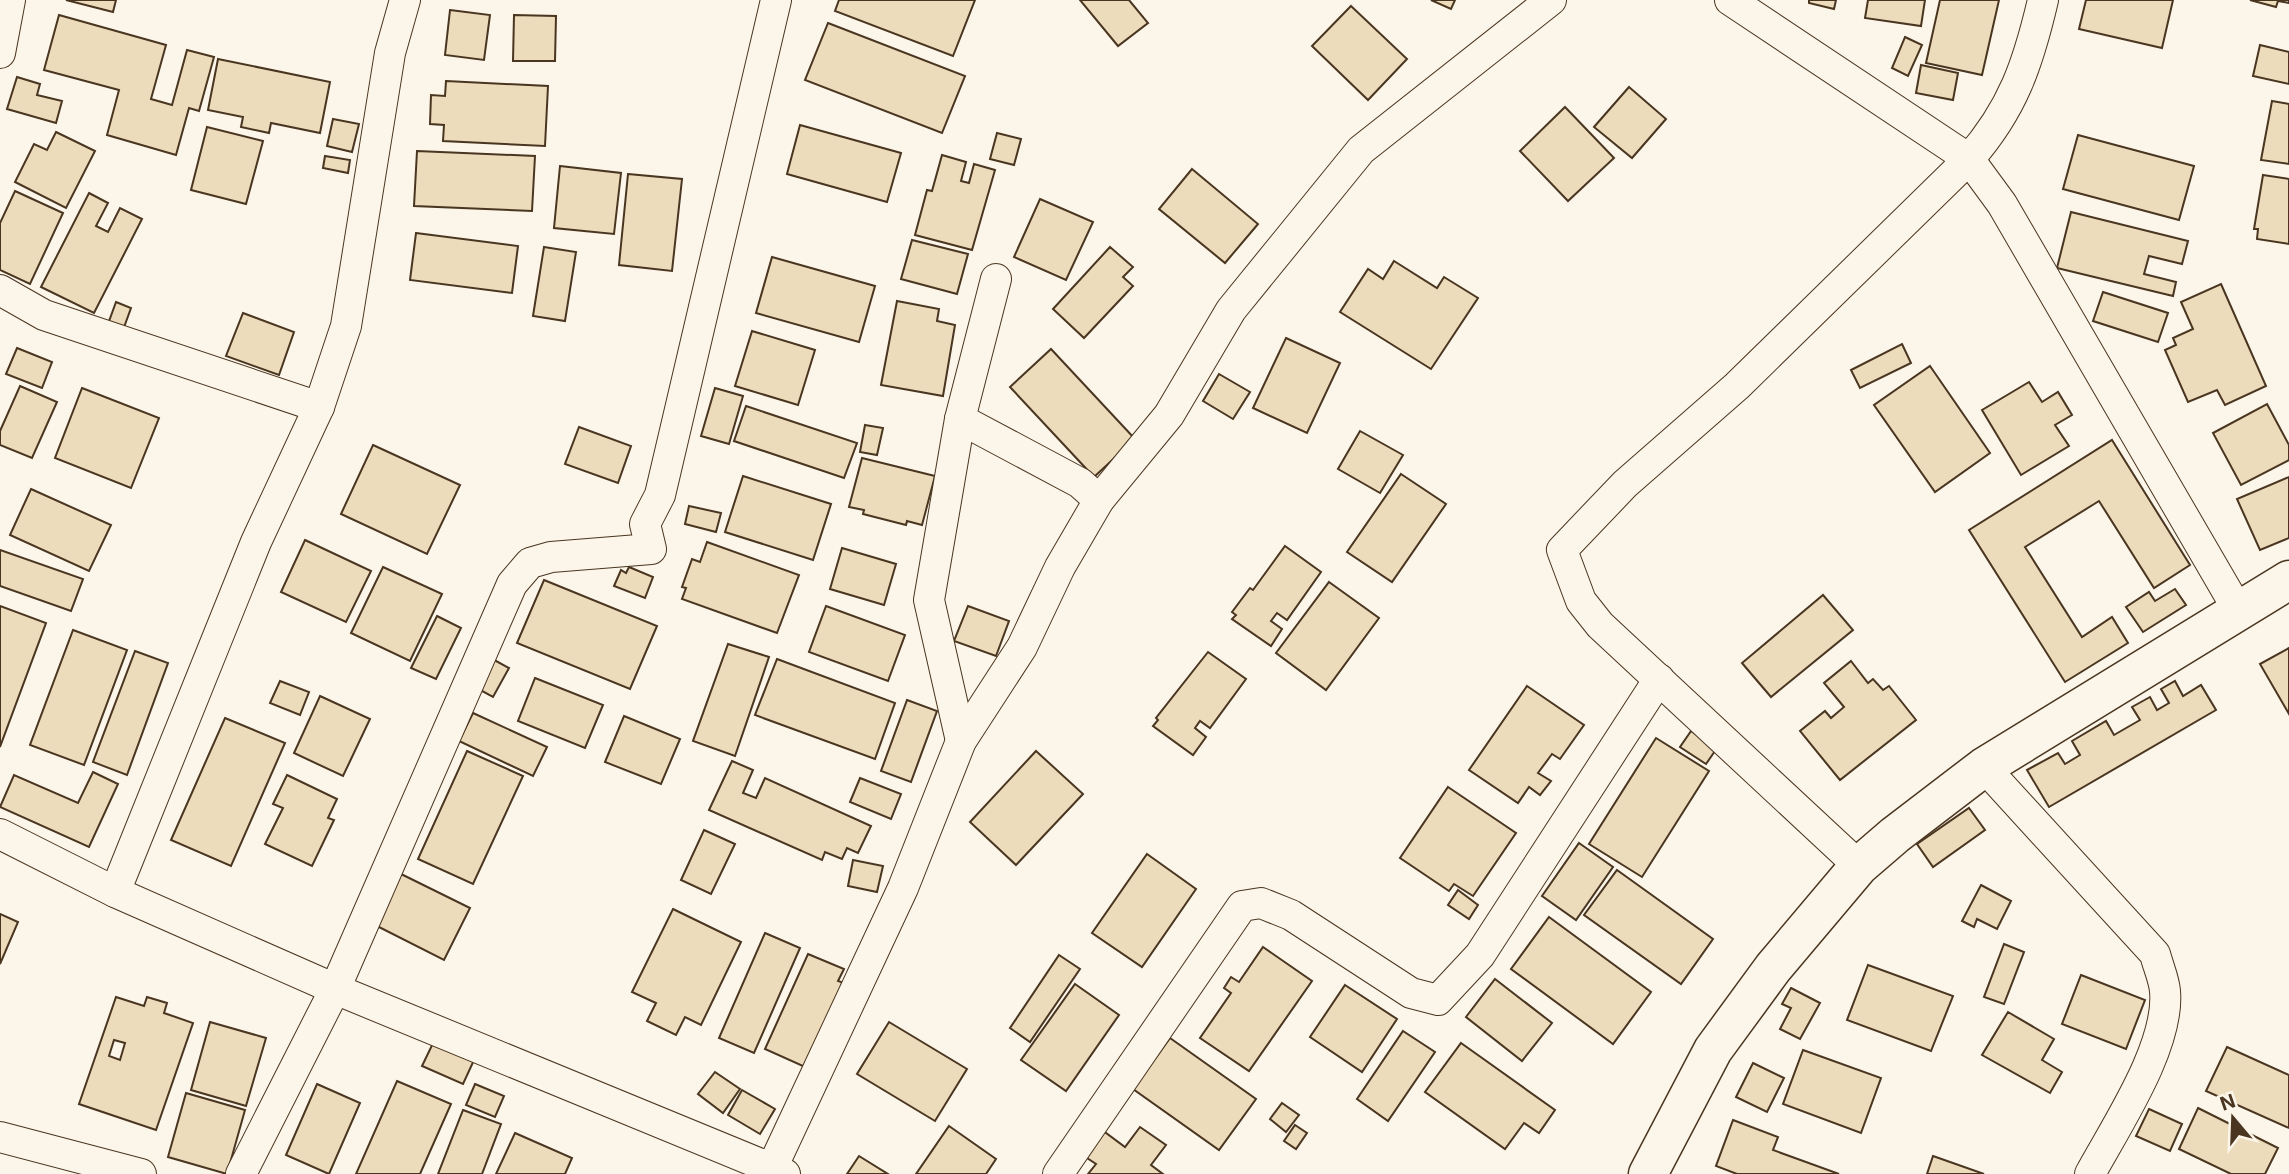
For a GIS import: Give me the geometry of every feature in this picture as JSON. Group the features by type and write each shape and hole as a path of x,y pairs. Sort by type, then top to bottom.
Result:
{"street":[{"path":"0,53 10,0"},
{"path":"116,892 256,542 319,407 346,326 390,53 405,0"},
{"path":"241,1174 335,989 512,584 530,563 551,557 651,549 645,524 660,495 776,0"},
{"path":"0,834 116,892 335,989 778,1171 903,888 961,741 1022,647 1060,567 1099,500 1169,415 1231,310 1361,150 1551,0"},
{"path":"1730,0 1969,159 2002,204 2238,610"},
{"path":"1859,866 1600,625 1581,601 1562,550 1625,484 1737,386 1969,159 1991,134 2012,98 2031,50 2043,0"},
{"path":"961,741 929,600 960,419 996,279"},
{"path":"0,290 44,316 319,407"},
{"path":"960,419 1080,484 1099,500"},
{"path":"1648,1174 1713,1050 1773,968 1859,866 1984,767 2289,580"},
{"path":"1058,1174 1242,906 1261,903 1291,915 1411,993 1438,1000 1480,955 1659,679"},
{"path":"1984,767 2155,954 2165,989 2164,1015 2149,1064 2090,1174"},
{"path":"0,1137 141,1174"}],"building":[{"path":"66,0 116,0 113,12"},
{"path":"839,0 975,0 953,56 835,11"},
{"path":"1080,0 1129,0 1148,23 1118,46"},
{"path":"1431,0 1455,0 1451,9"},
{"path":"1809,0 1836,0 1834,9 1809,3"},
{"path":"1868,0 1925,0 1921,26 1865,18"},
{"path":"1940,0 1999,0 1982,75 1926,63"},
{"path":"2086,0 2173,0 2162,48 2079,29"},
{"path":"2250,0 2289,0 2289,3 2278,1 2276,7"},
{"path":"1351,6 1407,59 1368,100 1312,46"},
{"path":"450,10 490,15 484,60 445,55"},
{"path":"59,15 166,45 151,99 172,105 187,50 214,57 199,111 189,108 176,155 107,135 119,90 44,70"},
{"path":"514,15 556,16 555,61 513,61"},
{"path":"828,23 965,76 942,133 805,80"},
{"path":"1905,37 1922,45 1908,76 1892,68"},
{"path":"2260,45 2289,52 2289,84 2253,76"},
{"path":"218,59 330,82 320,133 271,123 269,133 241,127 243,117 208,110"},
{"path":"1921,65 1958,73 1953,100 1916,93"},
{"path":"17,77 40,84 37,95 62,101 56,123 7,109"},
{"path":"446,81 548,86 545,146 443,141 444,125 430,124 431,95 445,96"},
{"path":"1629,87 1666,119 1632,158 1594,127"},
{"path":"2272,101 2289,104 2289,164 2261,160"},
{"path":"1565,107 1614,158 1568,201 1520,151"},
{"path":"333,119 359,124 352,152 327,146"},
{"path":"800,125 901,153 887,202 787,174"},
{"path":"207,127 263,141 246,204 191,190"},
{"path":"56,132 95,151 66,208 15,182 34,144 47,150"},
{"path":"997,133 1021,139 1014,165 990,159"},
{"path":"2078,135 2194,166 2179,220 2063,189"},
{"path":"417,151 535,156 532,211 414,206"},
{"path":"942,155 966,162 961,181 969,183 974,164 995,170 972,250 915,235 927,190 932,191"},
{"path":"325,156 350,160 348,173 323,168"},
{"path":"560,166 621,173 614,234 554,228"},
{"path":"1192,169 1258,224 1225,263 1159,209"},
{"path":"628,174 682,179 672,271 619,265"},
{"path":"2263,175 2289,179 2289,244 2257,239 2258,229 2254,229"},
{"path":"15,191 63,213 30,284 0,270 0,223"},
{"path":"89,193 108,203 96,226 108,232 120,208 142,219 94,313 41,287"},
{"path":"1040,199 1093,222 1066,280 1014,257"},
{"path":"2071,212 2188,241 2182,264 2149,256 2144,274 2176,282 2173,296 2057,268"},
{"path":"416,233 518,246 512,293 410,280"},
{"path":"912,240 968,254 957,294 901,279"},
{"path":"544,247 576,252 565,321 533,316"},
{"path":"1110,247 1133,267 1123,277 1133,286 1084,338 1053,309"},
{"path":"772,257 875,286 859,342 756,313"},
{"path":"1394,261 1437,288 1444,277 1478,298 1431,369 1340,312 1368,269 1383,279"},
{"path":"2221,284 2266,386 2225,405 2217,390 2188,402 2165,350 2176,345 2173,338 2193,329 2181,302"},
{"path":"2103,292 2168,313 2158,342 2093,321"},
{"path":"897,301 939,309 937,321 955,325 943,396 881,385"},
{"path":"116,302 131,308 123,330 108,324"},
{"path":"243,313 294,332 279,375 226,356"},
{"path":"752,331 815,350 798,405 735,386"},
{"path":"1286,338 1340,363 1307,433 1253,408"},
{"path":"1902,344 1911,363 1860,388 1851,370"},
{"path":"17,348 52,362 42,388 6,374"},
{"path":"1051,349 1135,439 1094,477 1010,387"},
{"path":"1930,366 1990,453 1935,492 1874,405"},
{"path":"1219,374 1250,392 1233,419 1203,401"},
{"path":"2029,382 2042,402 2058,392 2072,415 2055,425 2069,446 2021,475 1982,410"},
{"path":"20,386 57,402 32,458 0,445 0,431"},
{"path":"82,388 159,418 131,488 55,458"},
{"path":"715,388 743,396 729,444 701,436"},
{"path":"2267,404 2289,445 2289,460 2241,485 2213,433"},
{"path":"746,406 857,443 844,478 734,441"},
{"path":"865,425 883,428 877,455 860,452"},
{"path":"579,427 631,446 618,483 565,464"},
{"path":"1360,431 1403,455 1380,493 1338,469"},
{"path":"2112,440 2190,565 2154,588 2099,501 2025,547 2082,637 2112,617 2128,643 2065,682 1969,530"},
{"path":"373,445 460,485 427,554 341,514"},
{"path":"862,458 935,476 922,525 907,521 906,525 863,514 864,510 849,507"},
{"path":"1401,474 1446,504 1392,582 1347,552"},
{"path":"743,476 831,504 813,560 725,532"},
{"path":"2289,477 2289,538 2260,550 2237,499"},
{"path":"31,489 111,525 89,571 10,535"},
{"path":"689,506 721,513 716,532 685,524"},
{"path":"305,540 371,571 346,622 281,592"},
{"path":"707,542 799,575 777,633 682,599 686,588 682,587 692,559 700,562"},
{"path":"1285,546 1321,572 1287,620 1277,613 1271,621 1282,629 1271,646 1232,619 1236,615 1232,612 1250,588 1253,590"},
{"path":"842,548 896,564 884,605 830,589"},
{"path":"0,550 83,579 71,611 0,586"},
{"path":"383,567 442,594 410,661 351,633"},
{"path":"629,567 653,577 645,598 614,586 621,570 626,573"},
{"path":"544,580 657,626 630,689 517,643"},
{"path":"1329,582 1379,618 1326,690 1276,653"},
{"path":"2175,589 2186,605 2143,632 2126,607 2149,592 2155,601"},
{"path":"1823,595 1853,630 1771,697 1742,663"},
{"path":"0,606 46,623 0,747"},
{"path":"826,606 905,635 888,681 809,652"},
{"path":"968,606 1009,621 996,656 954,641"},
{"path":"437,616 461,628 436,679 411,668"},
{"path":"73,630 127,650 84,765 30,745"},
{"path":"728,644 769,657 735,756 693,741"},
{"path":"2289,648 2289,714 2260,664"},
{"path":"135,651 168,663 127,775 93,762"},
{"path":"1208,652 1246,679 1210,728 1200,721 1195,728 1206,737 1193,755 1153,726 1158,720 1156,718"},
{"path":"487,656 509,668 493,697 471,685"},
{"path":"777,659 895,703 875,759 755,715"},
{"path":"1851,661 1868,683 1873,679 1883,690 1889,686 1916,720 1840,780 1800,731 1825,711 1831,718 1844,707 1824,683"},
{"path":"535,678 603,705 585,748 518,721"},
{"path":"280,681 309,692 300,715 270,703"},
{"path":"2175,681 2183,696 2201,685 2216,710 2049,807 2027,770 2058,753 2065,764 2080,755 2072,741 2106,721 2114,735 2140,720 2132,707 2150,697 2157,710 2169,703 2161,689"},
{"path":"1527,686 1584,725 1560,759 1552,754 1538,773 1551,781 1540,795 1529,787 1518,803 1469,770"},
{"path":"320,696 370,719 343,776 294,753"},
{"path":"907,700 937,711 911,782 881,771"},
{"path":"473,713 547,747 533,776 459,741"},
{"path":"624,716 680,739 661,784 605,762"},
{"path":"225,718 285,743 231,866 171,840"},
{"path":"1691,731 1717,748 1706,764 1680,747"},
{"path":"1656,738 1709,771 1642,877 1589,844"},
{"path":"467,751 523,776 473,884 418,859"},
{"path":"1036,751 1083,794 1016,865 970,822"},
{"path":"732,761 753,770 743,793 756,798 765,778 871,826 858,853 847,848 842,859 825,852 822,860 709,810"},
{"path":"93,772 118,784 89,847 0,807 14,775 78,803"},
{"path":"287,775 337,799 328,818 334,820 312,866 265,844 283,808 273,804"},
{"path":"860,778 901,794 891,819 850,802"},
{"path":"1448,787 1516,833 1473,896 1454,884 1449,891 1400,858"},
{"path":"1969,808 1985,830 1933,867 1917,844"},
{"path":"704,830 735,844 711,894 681,880"},
{"path":"1579,843 1613,867 1576,920 1542,896"},
{"path":"1147,854 1196,889 1142,967 1092,933"},
{"path":"853,860 883,866 877,892 848,886"},
{"path":"1617,870 1713,939 1681,984 1584,915"},
{"path":"397,872 470,908 444,960 371,923"},
{"path":"1981,885 2011,901 1997,929 1977,919 1974,927 1962,921"},
{"path":"1458,890 1478,905 1469,919 1448,905"},
{"path":"673,909 741,942 701,1025 685,1017 676,1035 647,1021 656,1003 632,992"},
{"path":"0,914 18,922 0,964"},
{"path":"1549,917 1651,992 1613,1044 1511,969"},
{"path":"765,933 800,948 754,1053 719,1038"},
{"path":"2004,944 2024,952 2004,1004 1984,997"},
{"path":"1263,947 1312,981 1249,1071 1200,1038 1231,993 1224,988 1231,977 1239,982"},
{"path":"808,954 844,969 838,981 844,983 805,1067 765,1049"},
{"path":"1059,955 1080,969 1030,1042 1010,1028"},
{"path":"1868,965 1953,996 1931,1051 1847,1020"},
{"path":"2081,975 2145,1000 2126,1049 2062,1024"},
{"path":"1495,979 1552,1023 1522,1061 1466,1017"},
{"path":"1075,984 1119,1015 1066,1091 1021,1060"},
{"path":"1345,985 1397,1019 1362,1072 1310,1037"},
{"path":"1791,988 1820,1003 1800,1039 1780,1029 1791,1008 1782,1004"},
{"path":"116,997 144,1006 147,997 167,1003 164,1013 193,1023 156,1130 79,1104","holes":["114,1040 125,1043 120,1060 109,1056"]},
{"path":"2008,1012 2054,1039 2042,1060 2062,1072 2050,1093 1982,1055"},
{"path":"210,1022 266,1038 246,1106 191,1090"},
{"path":"889,1022 967,1069 935,1121 857,1074"},
{"path":"1403,1031 1435,1052 1388,1121 1357,1099"},
{"path":"1170,1038 1256,1099 1219,1150 1133,1089"},
{"path":"435,1039 475,1058 463,1084 422,1066"},
{"path":"1461,1043 1555,1110 1539,1133 1524,1123 1505,1149 1425,1092"},
{"path":"2227,1047 2289,1075 2289,1128 2206,1091"},
{"path":"1803,1050 1881,1078 1861,1133 1783,1104"},
{"path":"1753,1063 1784,1078 1767,1112 1736,1097"},
{"path":"715,1072 740,1089 723,1113 698,1094"},
{"path":"397,1081 451,1104 420,1174 356,1174"},
{"path":"317,1084 360,1103 329,1174 286,1155"},
{"path":"475,1084 504,1096 495,1117 466,1105"},
{"path":"742,1090 775,1109 760,1134 728,1115"},
{"path":"186,1093 245,1110 227,1174 168,1157"},
{"path":"1282,1103 1299,1115 1286,1132 1270,1119"},
{"path":"2198,1108 2278,1148 2265,1174 2231,1174 2179,1149"},
{"path":"2149,1109 2182,1124 2170,1151 2136,1136"},
{"path":"463,1110 501,1124 482,1174 438,1174"},
{"path":"1733,1120 1778,1137 1773,1150 1839,1174 1737,1174 1716,1166"},
{"path":"1295,1125 1307,1133 1296,1149 1284,1141"},
{"path":"949,1126 996,1159 986,1174 916,1174"},
{"path":"1140,1127 1166,1145 1151,1165 1163,1174 1088,1174 1096,1164 1084,1156 1102,1130 1125,1147"},
{"path":"515,1133 572,1158 565,1174 496,1174"},
{"path":"859,1156 888,1174 847,1174"},
{"path":"1933,1156 1984,1174 1927,1174"}]}
